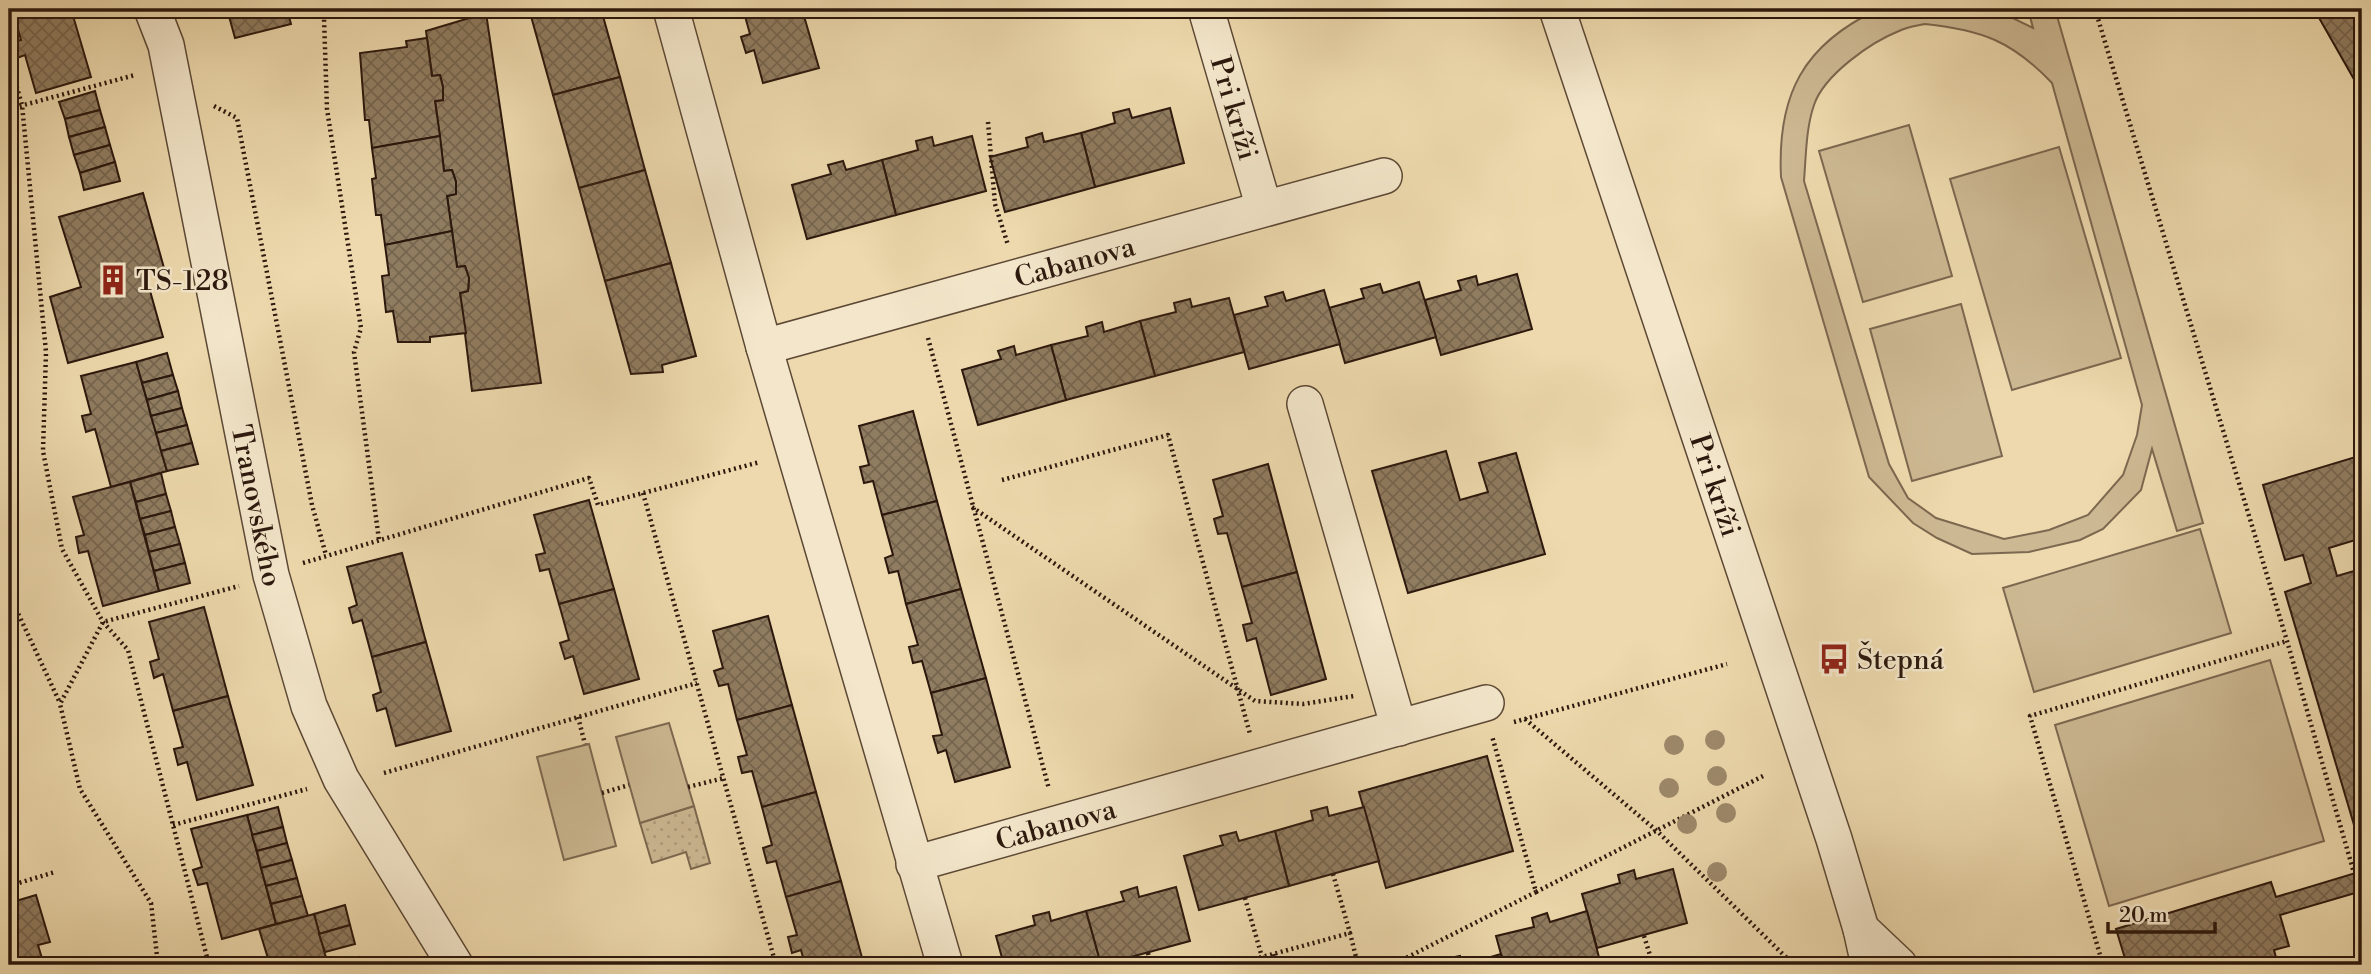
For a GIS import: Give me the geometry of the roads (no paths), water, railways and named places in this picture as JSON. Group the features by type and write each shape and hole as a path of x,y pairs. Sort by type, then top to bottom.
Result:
{"street":[{"name":"Tranovského","path":"152,9 166,45 271,575 309,706 341,779 455,965"},
{"path":"671,9 764,347 945,965"},
{"name":"Pri kríži","path":"1206,9 1264,208"},
{"name":"Pri kríži","path":"1557,9 1834,839 1869,965"},
{"name":"Cabanova","path":"764,347 1384,176"},
{"path":"1305,404 1399,728"},
{"name":"Cabanova","path":"914,864 1399,728 1496,718"},
{"path":"1861,929 1899,965"}],"place":[{"name":"TS-128","path":"113,280"},
{"name":"Štepná","path":"1834,659"}]}
